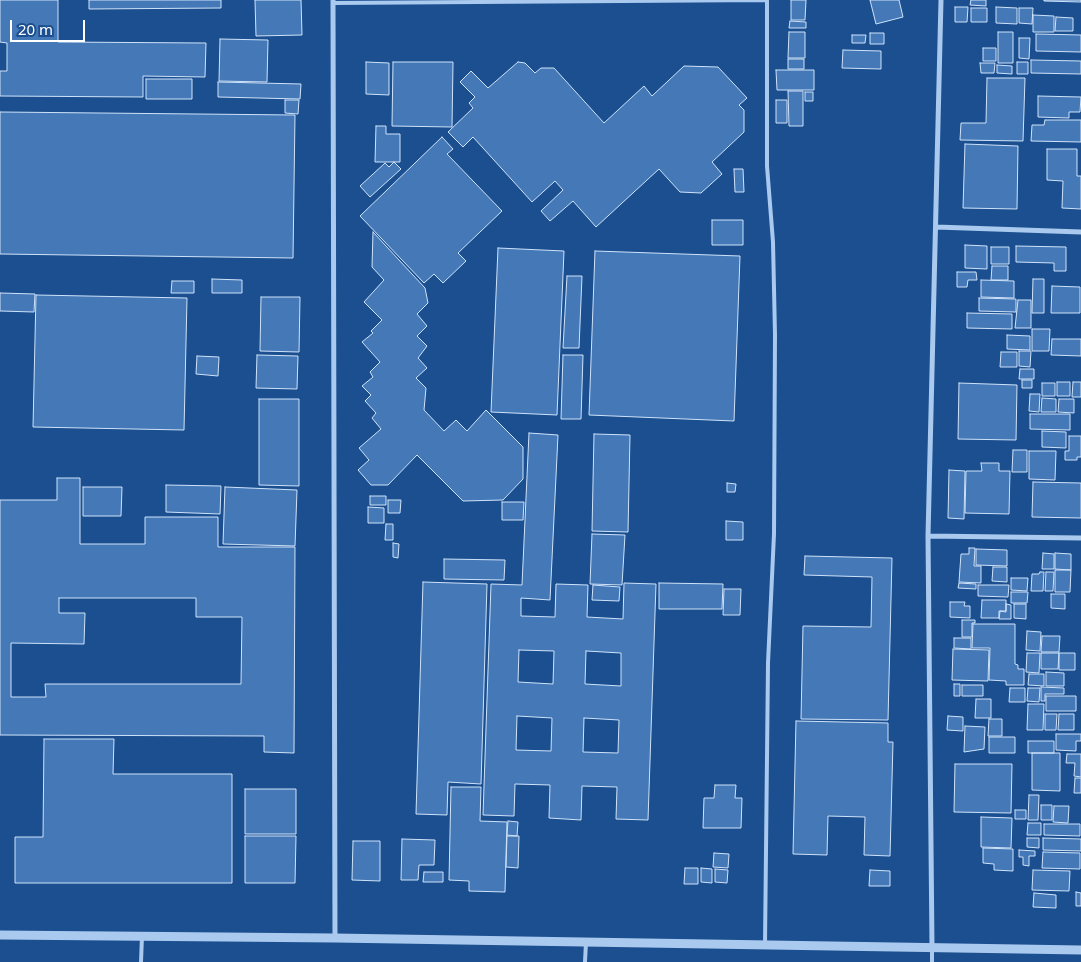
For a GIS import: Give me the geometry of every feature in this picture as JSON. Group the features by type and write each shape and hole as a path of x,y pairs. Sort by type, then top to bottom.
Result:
{"street":[{"path":"932,947 928,536 941,0"},
{"path":"333,1 335,938"},
{"path":"936,227 1081,232"},
{"path":"928,536 1081,538"},
{"path":"0,935 335,938 1081,950"}],"lane":[{"path":"333,1 767,1 766,166 773,242 776,334 774,534 768,663 765,944"},
{"path":"141,961 142,936"},
{"path":"585,962 586,942"},
{"path":"932,947 932,962"}],"building":[{"path":"0,0 58,0 58,42 206,43 205,77 143,76 143,97 0,96 0,71 7,71 7,43 0,42"},
{"path":"89,0 221,0 221,8 89,9"},
{"path":"255,0 301,0 302,35 256,36"},
{"path":"791,0 806,0 805,20 791,20"},
{"path":"870,0 899,0 903,17 876,24"},
{"path":"971,0 986,0 986,6 970,5"},
{"path":"1081,0 1081,2 1044,1"},
{"path":"955,7 968,7 967,22 955,22"},
{"path":"996,7 1017,8 1017,24 996,23"},
{"path":"971,8 987,8 987,22 971,22"},
{"path":"1019,8 1033,8 1032,24 1019,23"},
{"path":"1033,15 1054,16 1054,32 1033,32"},
{"path":"1056,17 1073,18 1073,31 1055,31"},
{"path":"790,21 806,22 806,28 789,28"},
{"path":"789,32 805,32 805,58 788,58"},
{"path":"998,32 1013,32 1013,63 998,63"},
{"path":"870,33 884,33 884,44 870,44"},
{"path":"1036,34 1081,35 1081,52 1036,51"},
{"path":"852,35 866,35 865,43 852,43"},
{"path":"1019,38 1030,38 1029,59 1019,58"},
{"path":"220,39 268,40 267,82 219,81"},
{"path":"983,48 996,48 996,61 983,61"},
{"path":"843,50 881,51 881,69 842,68"},
{"path":"788,59 804,59 804,69 788,69"},
{"path":"1031,60 1081,61 1081,74 1031,73"},
{"path":"366,62 389,63 389,95 366,94"},
{"path":"393,62 453,62 452,127 392,126"},
{"path":"518,62 525,63 535,73 541,68 554,68 604,123 644,86 652,96 684,66 718,67 747,98 739,105 744,110 744,132 712,162 722,174 701,193 680,192 659,169 596,227 573,201 550,221 541,211 563,190 555,181 532,202 473,137 463,147 448,132 473,108 469,103 475,97 460,82 471,71 488,88"},
{"path":"1017,62 1028,62 1028,74 1017,74"},
{"path":"980,63 995,63 994,73 981,73"},
{"path":"997,65 1012,66 1012,74 997,73"},
{"path":"776,70 814,70 814,90 777,90"},
{"path":"987,78 1025,78 1023,141 960,140 961,123 986,123"},
{"path":"146,79 192,79 192,99 146,99"},
{"path":"218,82 301,84 300,99 218,97"},
{"path":"788,91 803,91 803,126 789,126"},
{"path":"805,92 813,92 813,101 805,101"},
{"path":"1038,96 1081,97 1080,112 1069,112 1069,118 1038,117"},
{"path":"285,100 299,100 298,114 285,113"},
{"path":"776,100 787,100 787,123 776,123"},
{"path":"0,112 295,115 293,258 0,254"},
{"path":"1045,120 1081,120 1081,142 1031,141 1032,125 1044,125"},
{"path":"376,126 386,126 386,134 400,134 400,162 375,162"},
{"path":"442,137 453,149 447,154 502,211 458,253 466,261 443,283 434,274 424,283 360,216"},
{"path":"965,144 1018,146 1017,209 963,208"},
{"path":"1047,149 1077,149 1077,176 1081,176 1081,209 1062,208 1063,181 1047,180"},
{"path":"394,162 401,169 370,197 360,186 385,163 389,167"},
{"path":"734,169 743,169 744,192 735,192"},
{"path":"712,220 743,220 743,245 712,245"},
{"path":"373,232 425,288 428,303 417,314 427,326 417,336 427,346 418,358 427,368 416,378 426,388 424,410 444,431 456,420 467,431 486,410 523,447 523,479 503,500 463,501 417,455 388,485 371,485 358,470 369,460 359,448 381,429 372,418 376,413 365,401 371,395 362,386 373,377 370,372 380,362 362,342 373,333 371,331 382,320 364,302 384,280 372,267"},
{"path":"965,245 987,246 987,269 965,268"},
{"path":"1016,246 1066,247 1066,271 1054,271 1054,263 1016,262"},
{"path":"991,247 1009,247 1009,264 991,264"},
{"path":"498,248 564,251 557,415 491,412"},
{"path":"595,251 740,256 734,421 589,415"},
{"path":"992,266 1008,266 1008,280 991,280"},
{"path":"957,272 976,272 977,280 968,280 967,287 957,287"},
{"path":"567,276 582,276 579,348 563,348"},
{"path":"212,279 242,280 242,293 212,293"},
{"path":"1033,279 1044,279 1044,313 1032,313"},
{"path":"981,280 1014,281 1014,298 981,297"},
{"path":"172,281 194,281 194,293 171,293"},
{"path":"1052,286 1080,287 1080,313 1051,313"},
{"path":"0,293 35,294 34,312 0,311"},
{"path":"36,295 187,298 184,430 33,427"},
{"path":"261,297 300,297 299,352 260,351"},
{"path":"979,298 1016,299 1016,312 979,311"},
{"path":"1018,300 1031,300 1031,328 1015,328"},
{"path":"967,313 1012,314 1012,329 967,328"},
{"path":"1032,329 1050,329 1049,351 1032,351"},
{"path":"1007,335 1030,336 1030,350 1007,349"},
{"path":"1052,339 1081,339 1081,356 1051,355"},
{"path":"1019,351 1031,351 1030,367 1019,366"},
{"path":"1001,352 1017,352 1017,367 1000,367"},
{"path":"257,355 298,356 297,389 256,388"},
{"path":"563,355 583,355 581,419 561,419"},
{"path":"197,356 219,357 218,376 196,374"},
{"path":"1020,369 1034,369 1034,379 1019,379"},
{"path":"1022,380 1032,380 1032,388 1022,388"},
{"path":"1057,382 1070,382 1070,396 1057,396"},
{"path":"1073,382 1081,382 1081,397 1072,397"},
{"path":"959,383 1017,385 1016,440 958,439"},
{"path":"1042,383 1055,383 1055,396 1042,396"},
{"path":"1030,394 1040,394 1039,412 1029,411"},
{"path":"1042,398 1056,399 1056,412 1041,412"},
{"path":"259,399 299,399 299,486 259,485"},
{"path":"1059,399 1074,399 1074,413 1058,412"},
{"path":"1030,414 1070,414 1070,430 1030,429"},
{"path":"1042,431 1066,432 1066,448 1042,447"},
{"path":"529,433 558,435 550,600 521,598 521,616 555,617 556,584 588,585 587,617 623,619 624,583 656,584 648,820 616,819 617,787 582,786 581,820 549,818 550,785 515,784 514,816 483,815 491,584 522,585","holes":["519,650 554,651 553,684 518,682","586,651 621,653 621,686 585,684","517,716 552,718 551,751 516,750","584,718 619,720 618,753 583,752"]},
{"path":"594,434 630,435 628,532 592,531"},
{"path":"1069,436 1081,436 1081,457 1077,457 1077,460 1065,460 1065,451 1069,451"},
{"path":"1013,450 1027,450 1027,472 1012,472"},
{"path":"1029,451 1056,451 1055,480 1029,479"},
{"path":"981,463 999,463 999,471 1010,471 1009,514 965,513 966,471 982,471"},
{"path":"949,470 965,471 964,519 948,518"},
{"path":"57,478 80,478 80,544 145,544 145,517 218,517 218,547 295,547 294,753 264,752 264,736 0,735 0,500 57,500","holes":["59,598 196,598 196,617 242,617 241,684 45,684 46,697 11,697 11,643 84,644 85,613 59,613"]},
{"path":"1033,482 1081,483 1081,518 1032,517"},
{"path":"727,483 736,484 735,492 727,492"},
{"path":"166,485 221,486 220,514 166,512"},
{"path":"83,487 122,487 121,516 83,516"},
{"path":"225,487 297,490 295,546 223,544"},
{"path":"370,496 386,496 386,505 370,505"},
{"path":"388,500 401,500 400,513 388,513"},
{"path":"502,502 524,502 523,520 502,520"},
{"path":"368,507 384,508 384,523 368,523"},
{"path":"726,521 743,522 743,540 726,540"},
{"path":"386,524 393,524 393,540 385,540"},
{"path":"592,534 625,535 622,585 590,584"},
{"path":"393,543 399,544 398,558 393,557"},
{"path":"969,548 975,548 974,566 981,566 981,583 959,582 961,554 969,554"},
{"path":"976,549 1007,550 1007,566 976,565"},
{"path":"1043,553 1054,554 1054,569 1042,569"},
{"path":"1055,553 1071,554 1071,570 1055,569"},
{"path":"805,556 892,558 888,720 801,719 803,626 871,627 872,577 804,575"},
{"path":"444,559 505,560 504,580 444,579"},
{"path":"993,567 1007,567 1007,582 992,581"},
{"path":"1055,570 1071,570 1070,592 1055,592"},
{"path":"1044,572 1043,591 1031,591 1032,574 1039,574"},
{"path":"1046,572 1054,572 1053,591 1045,591"},
{"path":"1011,578 1028,578 1027,591 1011,590"},
{"path":"423,582 487,584 481,784 448,782 447,815 416,814"},
{"path":"659,583 723,584 722,609 659,609"},
{"path":"959,583 976,584 976,589 958,588"},
{"path":"593,585 620,587 619,601 592,600"},
{"path":"978,585 1009,585 1008,597 978,596"},
{"path":"724,589 741,589 740,615 723,615"},
{"path":"1011,592 1028,592 1027,603 1011,603"},
{"path":"1051,594 1065,594 1065,609 1051,608"},
{"path":"982,600 1006,600 1006,611 999,611 999,618 981,618"},
{"path":"950,602 965,602 964,606 970,606 970,618 950,617"},
{"path":"1006,604 1011,605 1011,619 999,619 1000,611 1006,612"},
{"path":"1014,604 1026,604 1026,619 1014,618"},
{"path":"962,620 975,620 975,623 972,623 972,637 962,637"},
{"path":"973,624 1015,624 1015,664 1018,665 1018,669 1024,669 1024,685 1006,685 1006,681 989,680 990,648 972,648"},
{"path":"1027,631 1041,632 1040,651 1026,650"},
{"path":"1042,636 1060,636 1059,652 1041,652"},
{"path":"954,638 971,638 971,649 954,648"},
{"path":"953,649 989,650 988,681 952,680"},
{"path":"1027,653 1040,653 1039,673 1026,672"},
{"path":"1041,653 1059,653 1058,669 1041,669"},
{"path":"1059,653 1075,653 1075,670 1059,670"},
{"path":"1046,672 1064,673 1064,686 1046,686"},
{"path":"1029,674 1044,674 1044,686 1028,685"},
{"path":"954,684 960,684 960,696 954,696"},
{"path":"962,685 983,685 983,696 962,696"},
{"path":"1041,687 1064,688 1064,694 1045,694 1045,701 1041,701"},
{"path":"1010,688 1025,688 1025,702 1009,702"},
{"path":"1028,688 1040,688 1039,702 1027,701"},
{"path":"1046,696 1076,696 1076,711 1046,711"},
{"path":"976,699 991,699 991,718 975,718"},
{"path":"1028,704 1044,704 1043,730 1027,730"},
{"path":"1045,714 1057,714 1056,730 1045,730"},
{"path":"1059,714 1074,714 1074,730 1058,730"},
{"path":"948,716 963,717 963,731 947,730"},
{"path":"989,719 1002,719 1002,736 988,736"},
{"path":"796,721 888,723 888,742 893,742 890,856 864,855 865,817 828,816 827,855 793,854"},
{"path":"965,726 985,727 984,749 964,752"},
{"path":"1056,734 1081,734 1081,741 1076,741 1076,751 1056,750"},
{"path":"989,737 1015,737 1015,753 989,753"},
{"path":"44,739 114,739 113,774 232,774 232,883 15,883 15,837 43,837"},
{"path":"1028,741 1054,741 1054,753 1028,753"},
{"path":"1032,753 1060,753 1060,791 1032,790"},
{"path":"1067,754 1081,754 1081,777 1074,776 1075,763 1066,763"},
{"path":"955,764 1012,764 1011,813 954,812"},
{"path":"1075,778 1081,778 1081,793 1074,793"},
{"path":"715,785 736,785 735,798 742,798 741,828 703,828 704,798 714,798"},
{"path":"451,787 481,787 480,821 507,822 505,892 469,891 469,881 449,880"},
{"path":"245,789 296,789 296,834 245,834"},
{"path":"1029,795 1039,795 1038,820 1028,820"},
{"path":"1041,805 1052,805 1052,820 1041,820"},
{"path":"1054,806 1069,806 1068,823 1053,822"},
{"path":"1015,810 1026,810 1026,819 1015,819"},
{"path":"981,817 1012,818 1011,848 981,847"},
{"path":"508,821 518,822 517,836 507,835"},
{"path":"1028,823 1041,823 1041,835 1027,835"},
{"path":"1044,824 1080,824 1080,836 1044,835"},
{"path":"245,836 296,836 295,883 245,883"},
{"path":"507,836 519,836 518,868 506,867"},
{"path":"1027,838 1039,838 1039,848 1027,847"},
{"path":"1043,838 1081,839 1081,851 1043,850"},
{"path":"402,839 435,840 434,865 419,865 418,880 401,880"},
{"path":"353,841 380,841 380,881 352,880"},
{"path":"983,848 1013,849 1013,871 994,870 994,864 983,863"},
{"path":"1019,850 1035,851 1035,856 1029,856 1029,866 1023,865 1023,857 1019,857"},
{"path":"1043,852 1080,853 1080,869 1042,868"},
{"path":"714,853 729,854 728,868 713,867"},
{"path":"685,868 698,868 698,884 684,884"},
{"path":"701,868 712,869 712,883 701,882"},
{"path":"715,869 728,870 727,883 715,882"},
{"path":"870,870 890,871 890,886 869,886"},
{"path":"1033,870 1070,871 1069,891 1032,890"},
{"path":"424,872 443,872 443,882 423,882"},
{"path":"1076,892 1081,893 1081,906 1076,906"},
{"path":"1034,893 1056,895 1056,908 1033,907"}]}
